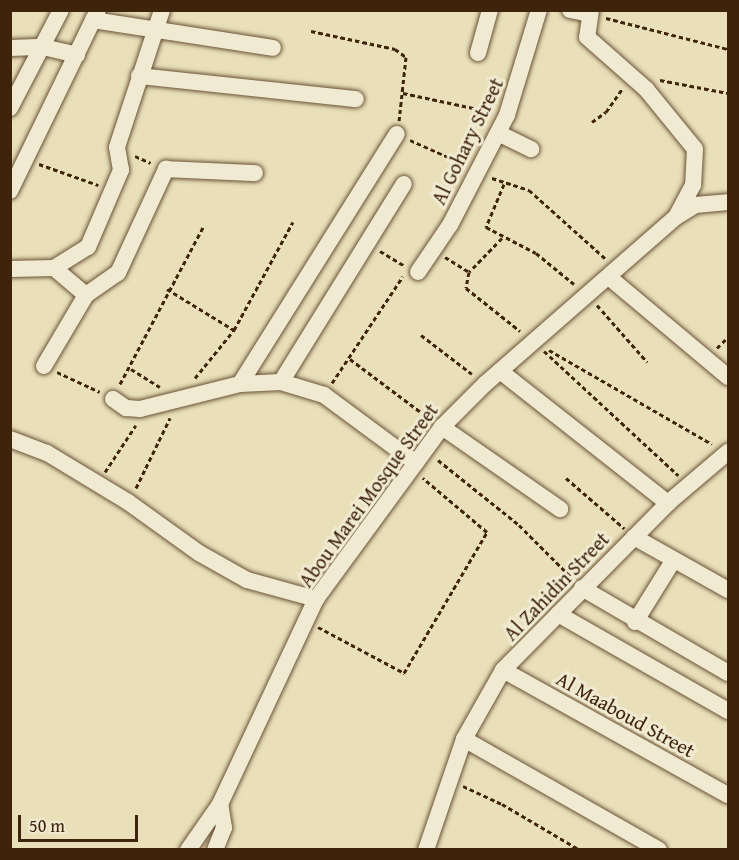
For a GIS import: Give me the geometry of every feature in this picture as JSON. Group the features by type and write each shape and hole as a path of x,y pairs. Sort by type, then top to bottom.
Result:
{"street":[{"path":"10,108 61,10"},
{"path":"10,269 54,268 88,247 122,167 117,147 162,10"},
{"path":"478,53 490,10"},
{"name":"Al Gohary Street","path":"413,270 434,251 507,115 539,10"},
{"path":"570,10 590,12 587,37 646,89 695,150 693,185 676,217"},
{"path":"10,191 95,15 156,31 273,48"},
{"path":"10,48 43,47 77,55"},
{"path":"139,76 356,99"},
{"path":"498,133 531,149"},
{"path":"240,384 397,134"},
{"path":"44,366 86,295 118,273 166,170 255,173"},
{"path":"281,382 404,184"},
{"name":"Abou Marei Mosque Street","path":"188,849 220,804 316,599 442,427 500,370 589,296 676,217 708,203 729,202"},
{"path":"54,268 86,295"},
{"path":"614,274 729,377"},
{"path":"500,370 668,503"},
{"path":"113,399 133,410 151,408 240,384 281,382 324,395 417,460"},
{"path":"442,427 560,509"},
{"path":"10,439 47,453 128,502 199,553 247,580 316,599"},
{"name":"Al Zahidin Street","path":"426,849 464,739 503,670 668,503 728,452"},
{"path":"634,537 673,561 729,590"},
{"path":"635,622 673,561"},
{"path":"582,588 635,622 729,673"},
{"path":"558,614 729,711"},
{"name":"Al Maaboud Street","path":"503,670 729,795"},
{"path":"464,739 659,849"},
{"path":"214,849 224,828 220,804"}],"path":[{"path":"590,12 729,49"},
{"path":"311,31 401,52 406,57 397,134 478,170"},
{"path":"403,93 507,115"},
{"path":"117,147 166,170"},
{"path":"26,159 113,190"},
{"path":"614,274 529,190 504,184 486,227 502,238 536,253 589,296 647,362"},
{"path":"128,502 178,399 234,330 293,222"},
{"path":"178,399 131,369 167,289 203,227"},
{"path":"502,238 469,272 466,288 534,342 688,484"},
{"path":"434,251 469,272"},
{"path":"324,395 413,270"},
{"path":"167,289 234,330"},
{"path":"421,335 485,384"},
{"path":"534,342 728,452"},
{"path":"350,358 442,427"},
{"path":"44,366 113,399"},
{"path":"98,484 131,431 151,408"},
{"path":"417,460 519,525 582,588"},
{"path":"305,620 404,673 487,532 417,460"},
{"path":"566,478 634,537"},
{"path":"450,778 580,849"}]}
